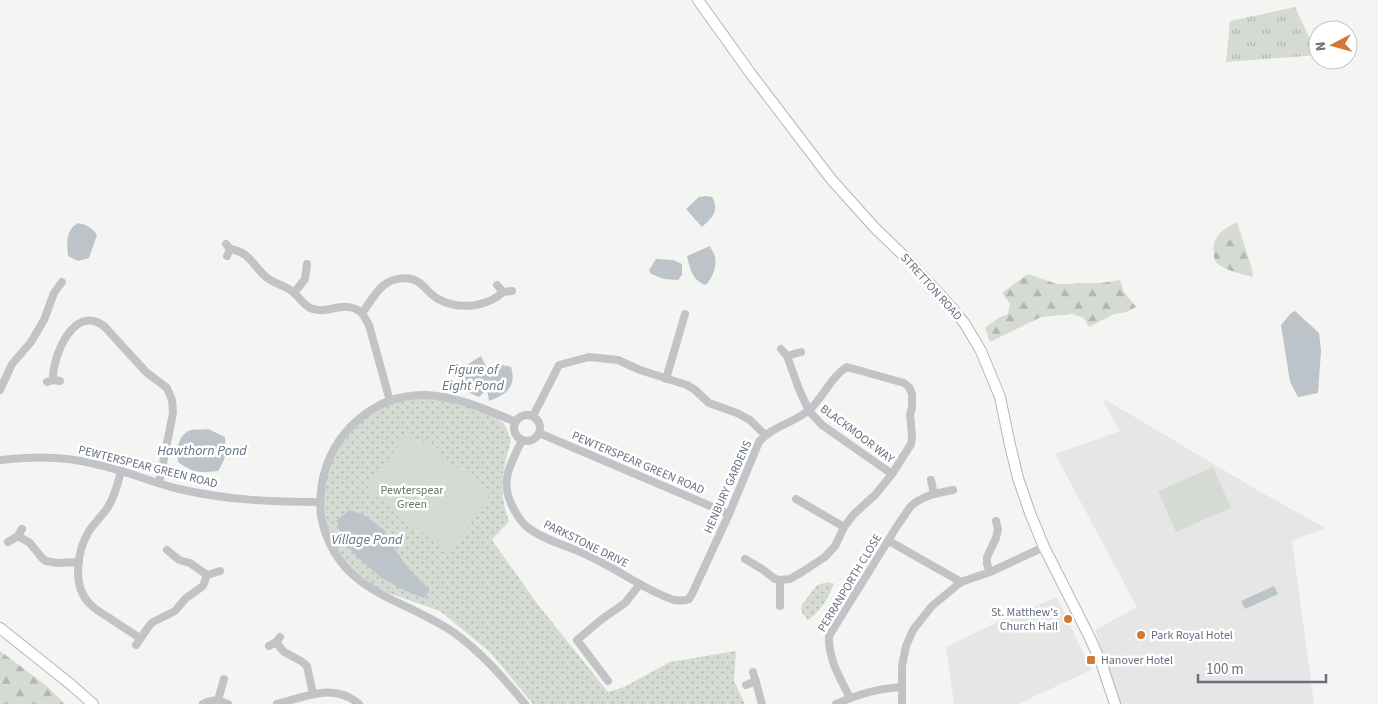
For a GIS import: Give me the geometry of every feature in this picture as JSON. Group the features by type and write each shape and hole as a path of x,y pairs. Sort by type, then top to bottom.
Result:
{"main road":[{"name":"STRETTON ROAD","path":"698,0 751,74 831,179 874,227 931,284 965,324 986,362 1000,397 1018,478 1030,513 1044,547 1090,638 1116,704"},
{"path":"0,628 93,704"}],"street":[{"path":"228,250 240,252 252,260 268,279 282,284 294,292 304,303 316,310 344,306 362,312 369,325 390,401"},
{"path":"294,292 305,279 307,264"},
{"path":"362,312 381,287 389,281 397,279 417,281 439,299 460,306 487,302 503,292 512,291"},
{"path":"0,390 12,364 31,342 44,320 54,293 62,282"},
{"path":"497,285 503,292"},
{"path":"666,379 685,314"},
{"path":"53,381 56,358 66,337 74,327 84,321 100,323 104,326 146,372 163,384 170,394 173,413 159,483"},
{"path":"744,559 775,579 780,580 790,579 825,556 835,546 844,527 854,514 875,495 892,474 911,444 910,414 912,394 909,387 904,383 846,367 835,377 808,411 787,356 781,349"},
{"path":"787,356 801,352"},
{"path":"533,416 559,366 589,357 618,360 640,370 687,386 709,403 750,420 765,435"},
{"path":"516,422 473,405 446,398 424,395 390,401 360,418 341,438 326,468 320,502 322,519 331,545 343,564 361,582 384,596 434,620 464,640 487,660 525,704"},
{"name":"HENBURY GARDENS","path":"692,594 729,514 759,442 765,435 808,411"},
{"name":"BLACKMOOR WAY","path":"808,411 822,425 892,474"},
{"path":"521,416 533,416 539,422 539,433 533,439 522,440 516,434 514,426 516,422 521,416"},
{"name":"PEWTERSPEAR GREEN ROAD","path":"539,433 729,514"},
{"name":"PARKSTONE DRIVE","path":"522,440 509,467 506,482 509,497 520,520 526,526 539,534 590,556 640,584 674,600 682,601 689,599 692,594"},
{"name":"PEWTERSPEAR GREEN ROAD","path":"0,460 34,457 94,463 197,493 280,502 320,502"},
{"path":"121,471 116,491 109,506 85,538 80,554 81,587 90,604 138,641 153,622 175,611 186,598 203,586 207,575"},
{"path":"931,480 934,494"},
{"name":"PERRANPORTH CLOSE","path":"850,698 833,664 828,645 828,636 911,506 923,498 953,490"},
{"path":"796,499 844,527"},
{"path":"990,572 987,557 996,538 998,529 996,521"},
{"path":"8,542 20,533 46,561 57,563 79,562"},
{"path":"889,541 961,582"},
{"path":"902,704 902,666 906,646 913,630 932,606 961,582 990,572 1044,547"},
{"path":"167,549 179,560 190,563 207,575"},
{"path":"207,575 220,571"},
{"path":"780,580 780,606"},
{"path":"608,681 577,640 602,619 626,603 640,584"},
{"path":"275,642 284,652 307,666 313,694"},
{"path":"753,672 762,704"},
{"path":"218,700 224,679"},
{"path":"746,685 756,681"},
{"path":"836,704 866,692 901,687"},
{"path":"277,704 294,702 313,694 326,692 348,696 359,704"},
{"path":"203,704 213,700 228,704"}],"shaded area":[{"path":"1106,400 1325,528 1292,541 1314,704 1121,704 1095,630 1137,607 1055,454 1120,431 1103,402"},
{"path":"1057,597 1091,670 1018,704 954,704 946,647 1002,620"}],"green space":[{"path":"1295,7 1308,35 1308,56 1226,62 1230,21"},
{"path":"1237,222 1253,277 1227,269 1219,265 1215,259 1214,243 1216,238"},
{"path":"1028,274 1057,284 1102,283 1120,280 1124,292 1136,307 1127,312 1114,314 1089,327 1084,318 1072,314 1041,317 990,342 985,328 998,318 1008,314 1010,304 1002,293"},
{"name":"Pewterspear Green","path":"424,395 487,410 505,425 511,440 502,480 502,489 505,510 509,521 492,540 539,606 608,692 624,687 670,662 736,651 734,681 745,704 533,704 490,652 440,611 388,593 362,581 342,560 325,528 319,502 338,440 383,400"},
{"path":"408,432 492,492 450,554 367,489"},
{"path":"1213,467 1231,508 1176,532 1158,491"},
{"path":"829,582 834,584 827,599 817,613 808,620 802,613 801,606 817,585"},
{"path":"0,651 47,686 65,704 0,704"}],"water":[{"path":"699,197 712,197 715,210 712,217 702,227 686,209"},
{"path":"78,223 89,227 97,235 89,258 78,261 68,256 67,242 69,233"},
{"path":"710,246 715,256 715,268 706,285 695,277 687,256"},
{"path":"656,259 673,260 682,264 682,275 678,280 664,279 651,274 649,270"},
{"path":"1295,311 1319,333 1321,351 1318,393 1298,397 1290,382 1281,325"},
{"name":"Figure of Eight Pond","path":"481,356 491,377 502,365 511,367 512,380 509,389 489,401 487,389 479,397 465,391 459,383 460,369"},
{"name":"Hawthorn Pond","path":"208,429 225,437 225,455 218,471 197,471 178,462 178,448 183,435 191,430"},
{"name":"Village Pond","path":"350,510 364,515 384,530 408,568 430,590 424,598 403,590 382,578 350,549 340,533 337,520"},
{"path":"1274,586 1278,594 1245,609 1241,601"}],"place":[{"name":"St. Matthew's Church Hall","path":"1068,619"},
{"name":"Park Royal Hotel","path":"1141,635"},
{"name":"Hanover Hotel","path":"1091,660"}]}
